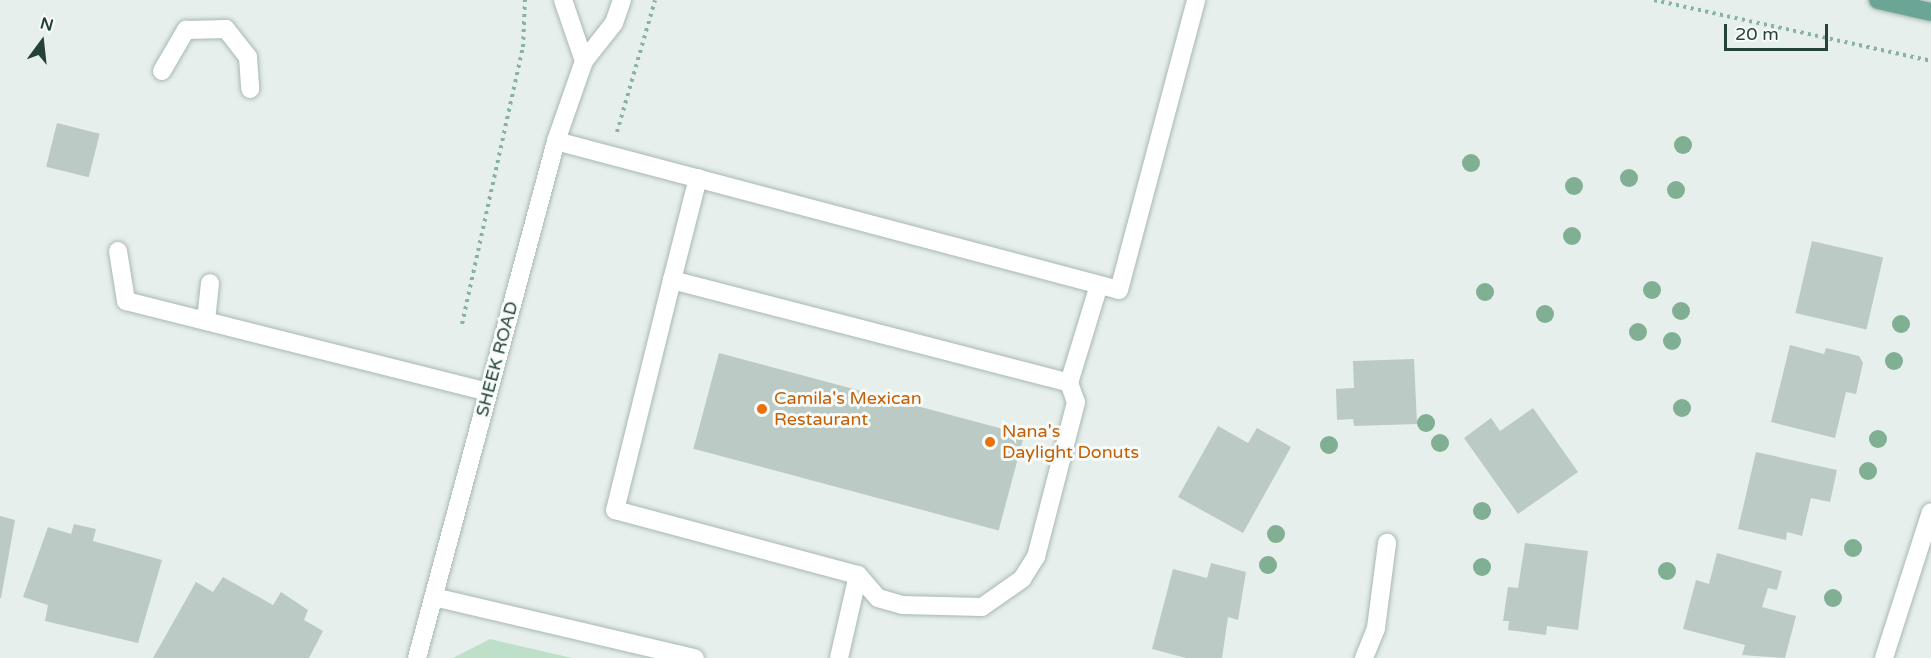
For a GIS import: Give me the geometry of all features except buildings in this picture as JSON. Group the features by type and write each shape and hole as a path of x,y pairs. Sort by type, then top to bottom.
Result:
{"main road":[{"path":"1878,0 1931,12"}],"street":[{"path":"563,0 584,61"},
{"name":"SHEEK ROAD","path":"417,658 556,141 584,61 614,23 622,0"},
{"path":"556,141 1119,290 1196,0"},
{"path":"162,71 186,30 226,29 248,57 250,89"},
{"path":"698,178 615,510 858,575 878,598 935,610 982,607 1022,579 1036,557 1076,402 1069,383 1099,285"},
{"path":"118,251 126,301 488,392"},
{"path":"672,280 1069,383"},
{"path":"206,321 210,283"},
{"path":"1884,658 1931,512"},
{"path":"1365,658 1376,628 1387,543"},
{"path":"839,658 858,575"},
{"path":"434,597 694,658"}],"path":[{"path":"462,324 523,47 525,0"},
{"path":"611,155 655,0"},
{"path":"1654,0 1931,61"}],"green space":[{"path":"490,639 572,658 453,658"}],"place":[{"name":"Camila's Mexican Restaurant","path":"762,409"},
{"name":"Nana's Daylight Donuts","path":"990,442"}]}
